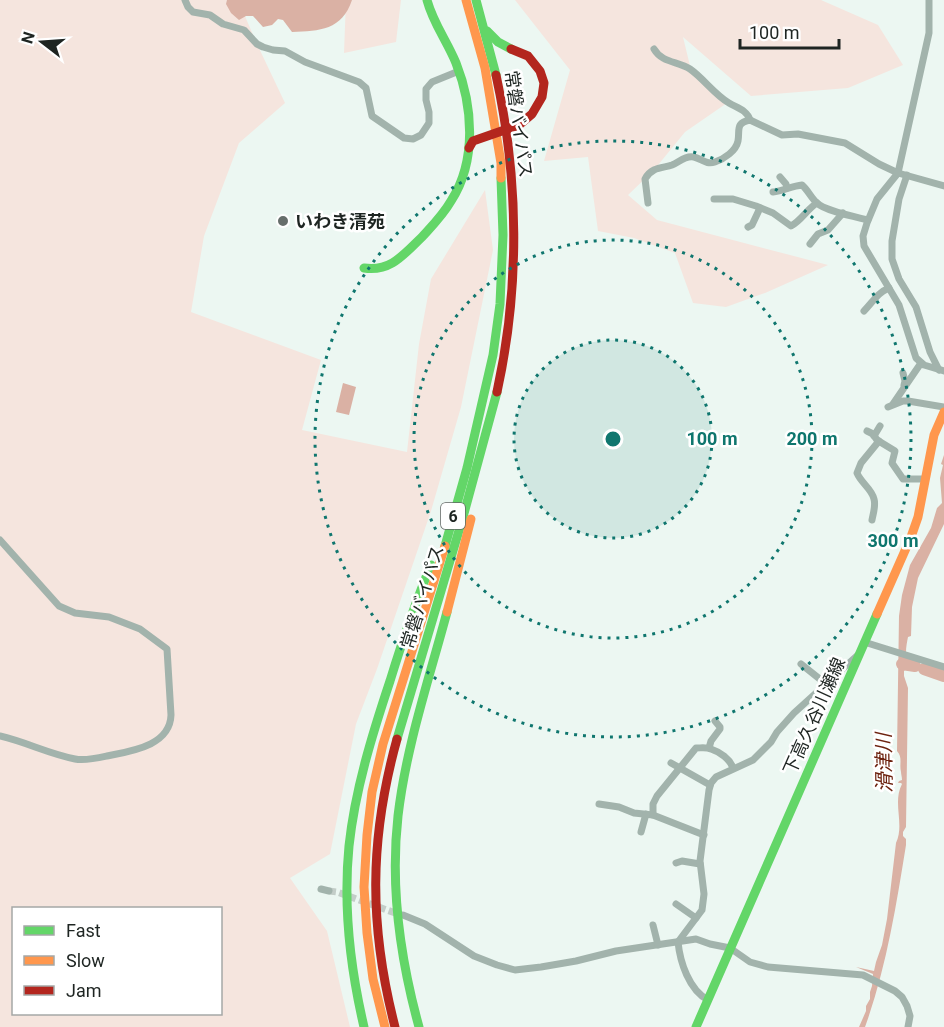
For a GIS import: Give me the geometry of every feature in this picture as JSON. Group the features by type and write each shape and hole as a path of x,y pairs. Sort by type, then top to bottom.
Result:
{"main road":[{"path":"364,268 386,268 405,253 435,223 453,199 471,145 463,83 427,0"},
{"name":"常磐バイパス","path":"385,1027 373,979 364,887 372,792 383,744 467,468 493,355 500,304 503,235 501,164 485,68 466,0"},
{"name":"常磐バイパス","path":"395,1027 387,998 377,941 374,877 380,816 394,747 483,450 504,359 511,305 513,204 511,168 494,65 476,0"},
{"path":"471,145 519,125 532,114 542,97 544,83 540,71 528,56 498,43 492,39 484,27"},
{"path":"494,65 498,56 512,49"},
{"name":"下高久谷川瀬線","path":"696,1027 911,537 918,517 934,435 944,412"},
{"path":"419,1027 406,980 398,925 395,875 398,818 411,747 460,565 483,450"},
{"path":"364,1027 353,974 347,914 349,852 353,821 366,763 401,648 421,588 454,512"}],"street":[{"path":"185,0 193,12 210,15 223,24 244,30 263,47 285,51 305,62 359,82 366,88 372,116 404,138 413,139 421,135 429,123 426,89 432,82 459,71"},
{"path":"929,0 929,33 898,173 877,199 863,236 864,246 899,305 914,353 921,363 942,370"},
{"path":"654,49 668,61 691,70 721,98 746,112 750,120"},
{"path":"648,203 645,176 687,157 694,157 707,164 726,157 736,146 741,123 750,120 782,135 798,134 845,143 898,173 944,186"},
{"path":"907,175 899,199 892,241 892,259 899,279 914,301 930,352 942,370"},
{"path":"780,177 787,188"},
{"path":"773,192 802,185 817,203 826,208 868,220"},
{"path":"714,199 733,199 760,208 773,213 791,226 817,203"},
{"path":"748,228 752,225 760,208"},
{"path":"810,244 818,234 828,230 843,213"},
{"path":"814,225 821,232"},
{"path":"864,311 881,291 889,288"},
{"path":"921,363 890,406 908,401 944,407"},
{"path":"903,373 904,388"},
{"path":"872,520 874,498 857,473 876,439 880,426"},
{"path":"867,431 895,451 892,463 903,479 925,479"},
{"path":"0,540 59,606 75,613 109,617 140,629 167,649 171,724 157,741 136,750 78,760 0,736"},
{"path":"864,642 944,667"},
{"path":"708,1000 701,996 685,970 679,955 678,942 702,910 704,894 700,864 710,785 716,777 753,760 786,722 859,653"},
{"path":"801,664 826,684"},
{"path":"709,748 720,729 715,721"},
{"path":"641,832 652,804 692,747 709,748 727,758 733,768"},
{"path":"671,763 710,785"},
{"path":"599,804 619,807 634,813 650,814 704,834"},
{"path":"676,863 682,861 700,864"},
{"path":"321,889 330,891"},
{"path":"676,904 696,918"},
{"path":"403,915 425,924 474,956 497,966 515,970 696,939 730,948 750,962 768,967 865,976 902,997 910,1016 908,1027"},
{"path":"653,925 658,945"}],"shaded area":[{"path":"0,0 238,0 285,103 239,143 204,236 191,312 321,360 302,430 407,452 419,344 431,279 485,190 493,250 461,407 431,511 356,724 330,854 290,878 327,931 350,1027 0,1027"},
{"path":"227,0 352,0 342,18 329,27 292,32 283,20 278,19 272,25 263,27 253,16 246,16 239,20 231,13 226,4"},
{"path":"346,0 401,0 396,42 344,53"},
{"path":"515,0 821,0 878,25 903,65 848,88 751,96 683,37 691,70 727,103 685,132 654,170 628,195 657,220 828,265 765,293 726,307 693,303 675,253 634,238 598,231 588,157 544,161 570,70"},
{"path":"343,383 356,387 349,415 336,412"},
{"path":"944,455 944,524 918,578 912,607 911,636 908,637 906,648 909,664 904,671 908,688 906,827 903,836 906,839 906,845 885,960 865,1027 859,1027 870,999 873,974 856,967 874,971 887,919 899,828 898,799 902,784 898,783 902,780 897,751 899,616 902,595 910,565 931,528 937,508 942,503 940,478"}],"waterway":[{"path":"902,664 915,666"},
{"path":"924,669 944,676"}],"tunnel":[{"path":"329,891 398,914"}],"traffic: fast":[{"path":"364,268 374,269 389,264 403,255 422,237 448,206 465,169 470,133 466,97 456,63 427,0"},
{"path":"476,0 496,75"},
{"path":"487,31 498,42 511,49"},
{"path":"445,546 467,468 493,355 500,304 503,235 501,178"},
{"path":"397,739 463,517 497,392"},
{"path":"364,1027 355,982 347,914 347,869 352,825 360,783 377,722 409,623 431,565"},
{"path":"419,1027 398,922 396,843 406,764 447,612"},
{"path":"696,1027 877,614"}],"traffic: slow":[{"path":"466,0 485,68 501,163 501,178"},
{"path":"877,614 918,517 934,435 944,412"},
{"path":"447,612 471,519"},
{"path":"385,1027 373,979 364,887 372,792 383,744 445,546"}],"traffic: jam":[{"path":"469,148 473,141 519,125 532,114 542,97 544,83 540,71 528,56 511,49"},
{"path":"496,75 509,154 514,234 510,313 497,392"},
{"path":"395,1027 380,954 376,883 381,812 397,739"}],"place":[{"name":"いわき清苑","path":"283,221"}],"water label":[{"name":"滑津川","path":"884,763"}]}
